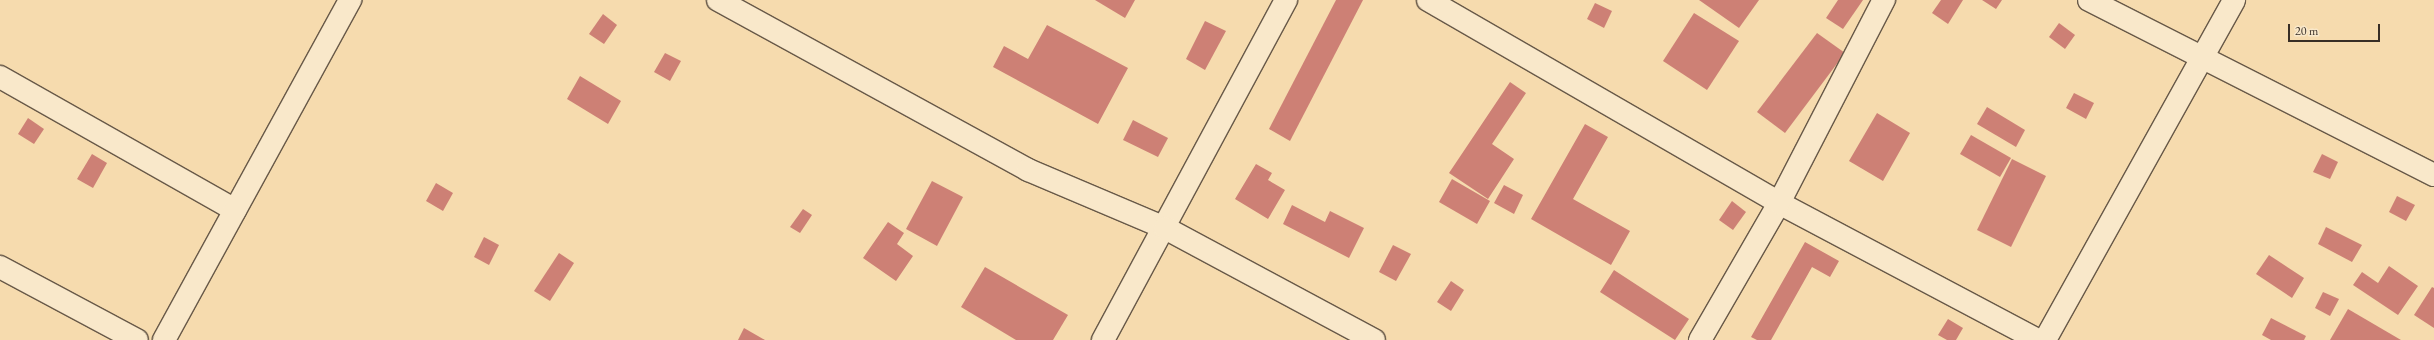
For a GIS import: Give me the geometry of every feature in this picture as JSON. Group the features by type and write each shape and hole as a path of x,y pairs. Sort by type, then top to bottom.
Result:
{"street":[{"path":"164,340 350,0"},
{"path":"718,0 1028,170 1165,228 1374,340"},
{"path":"1103,340 1165,228 1232,97 1286,0"},
{"path":"1428,0 1779,203 2038,340"},
{"path":"1700,340 1779,203 1884,0"},
{"path":"2089,0 2202,59 2434,175"},
{"path":"2045,340 2234,0"},
{"path":"0,77 235,210"},
{"path":"0,267 137,340"}],"building":[{"path":"1095,0 1135,0 1125,18"},
{"path":"1336,0 1363,0 1290,141 1269,129"},
{"path":"1699,0 1759,0 1739,28"},
{"path":"1838,0 1863,0 1843,29 1826,18"},
{"path":"1941,0 1963,0 1948,24 1932,13"},
{"path":"1982,0 2002,0 1996,9"},
{"path":"1595,3 1612,11 1604,28 1587,19"},
{"path":"1694,13 1739,41 1707,90 1663,61"},
{"path":"603,14 617,25 604,44 589,34"},
{"path":"1205,21 1226,31 1205,70 1186,59"},
{"path":"2059,23 2075,35 2065,49 2049,37"},
{"path":"1047,25 1128,68 1098,124 993,67 1004,46 1028,59"},
{"path":"1817,33 1845,53 1785,133 1757,112"},
{"path":"665,53 681,61 670,81 654,72"},
{"path":"580,76 621,101 608,124 567,99"},
{"path":"1510,82 1526,93 1492,144 1514,159 1488,199 1449,173"},
{"path":"2074,93 2094,103 2086,119 2066,108"},
{"path":"1987,107 2025,130 2016,147 1977,124"},
{"path":"1877,113 1910,133 1883,181 1849,161"},
{"path":"28,118 44,129 34,144 18,134"},
{"path":"1133,120 1168,138 1158,157 1123,140"},
{"path":"1585,124 1608,137 1573,199 1630,231 1611,265 1531,219"},
{"path":"1971,135 2011,158 2000,177 1960,154"},
{"path":"92,154 107,163 93,188 77,179"},
{"path":"2322,154 2338,162 2330,179 2313,172"},
{"path":"2012,159 2046,176 2011,247 1977,230"},
{"path":"1256,164 1272,173 1268,180 1285,190 1268,219 1235,199"},
{"path":"1452,179 1490,201 1477,224 1439,202"},
{"path":"932,181 963,197 937,246 906,229"},
{"path":"436,183 453,193 443,211 426,201"},
{"path":"1504,185 1523,195 1514,214 1494,203"},
{"path":"2397,196 2415,205 2406,221 2389,212"},
{"path":"1732,201 1746,212 1733,230 1719,220"},
{"path":"1292,205 1325,222 1330,211 1364,228 1349,258 1283,224"},
{"path":"803,209 812,215 800,233 790,227"},
{"path":"888,222 904,233 897,244 913,256 896,281 863,258"},
{"path":"2326,227 2362,245 2352,262 2318,244"},
{"path":"484,237 499,245 489,265 474,257"},
{"path":"1805,242 1839,261 1830,277 1812,267 1771,340 1757,340 1751,337"},
{"path":"1393,245 1411,254 1396,281 1379,272"},
{"path":"559,253 574,263 550,301 534,291"},
{"path":"2269,255 2304,278 2292,298 2256,274"},
{"path":"2389,266 2418,286 2398,315 2353,285 2362,272 2378,283"},
{"path":"985,267 1068,315 1053,340 1016,340 961,307"},
{"path":"1614,270 1689,319 1675,340 1600,292"},
{"path":"1451,281 1464,290 1451,311 1437,302"},
{"path":"2432,287 2434,288 2434,328 2414,315"},
{"path":"2323,292 2339,299 2330,316 2315,308"},
{"path":"2348,309 2401,340 2330,340"},
{"path":"2271,318 2306,336 2304,340 2271,340 2262,335"},
{"path":"1948,319 1963,328 1956,340 1947,340 1938,335"},
{"path":"744,328 765,340 738,340"}]}
